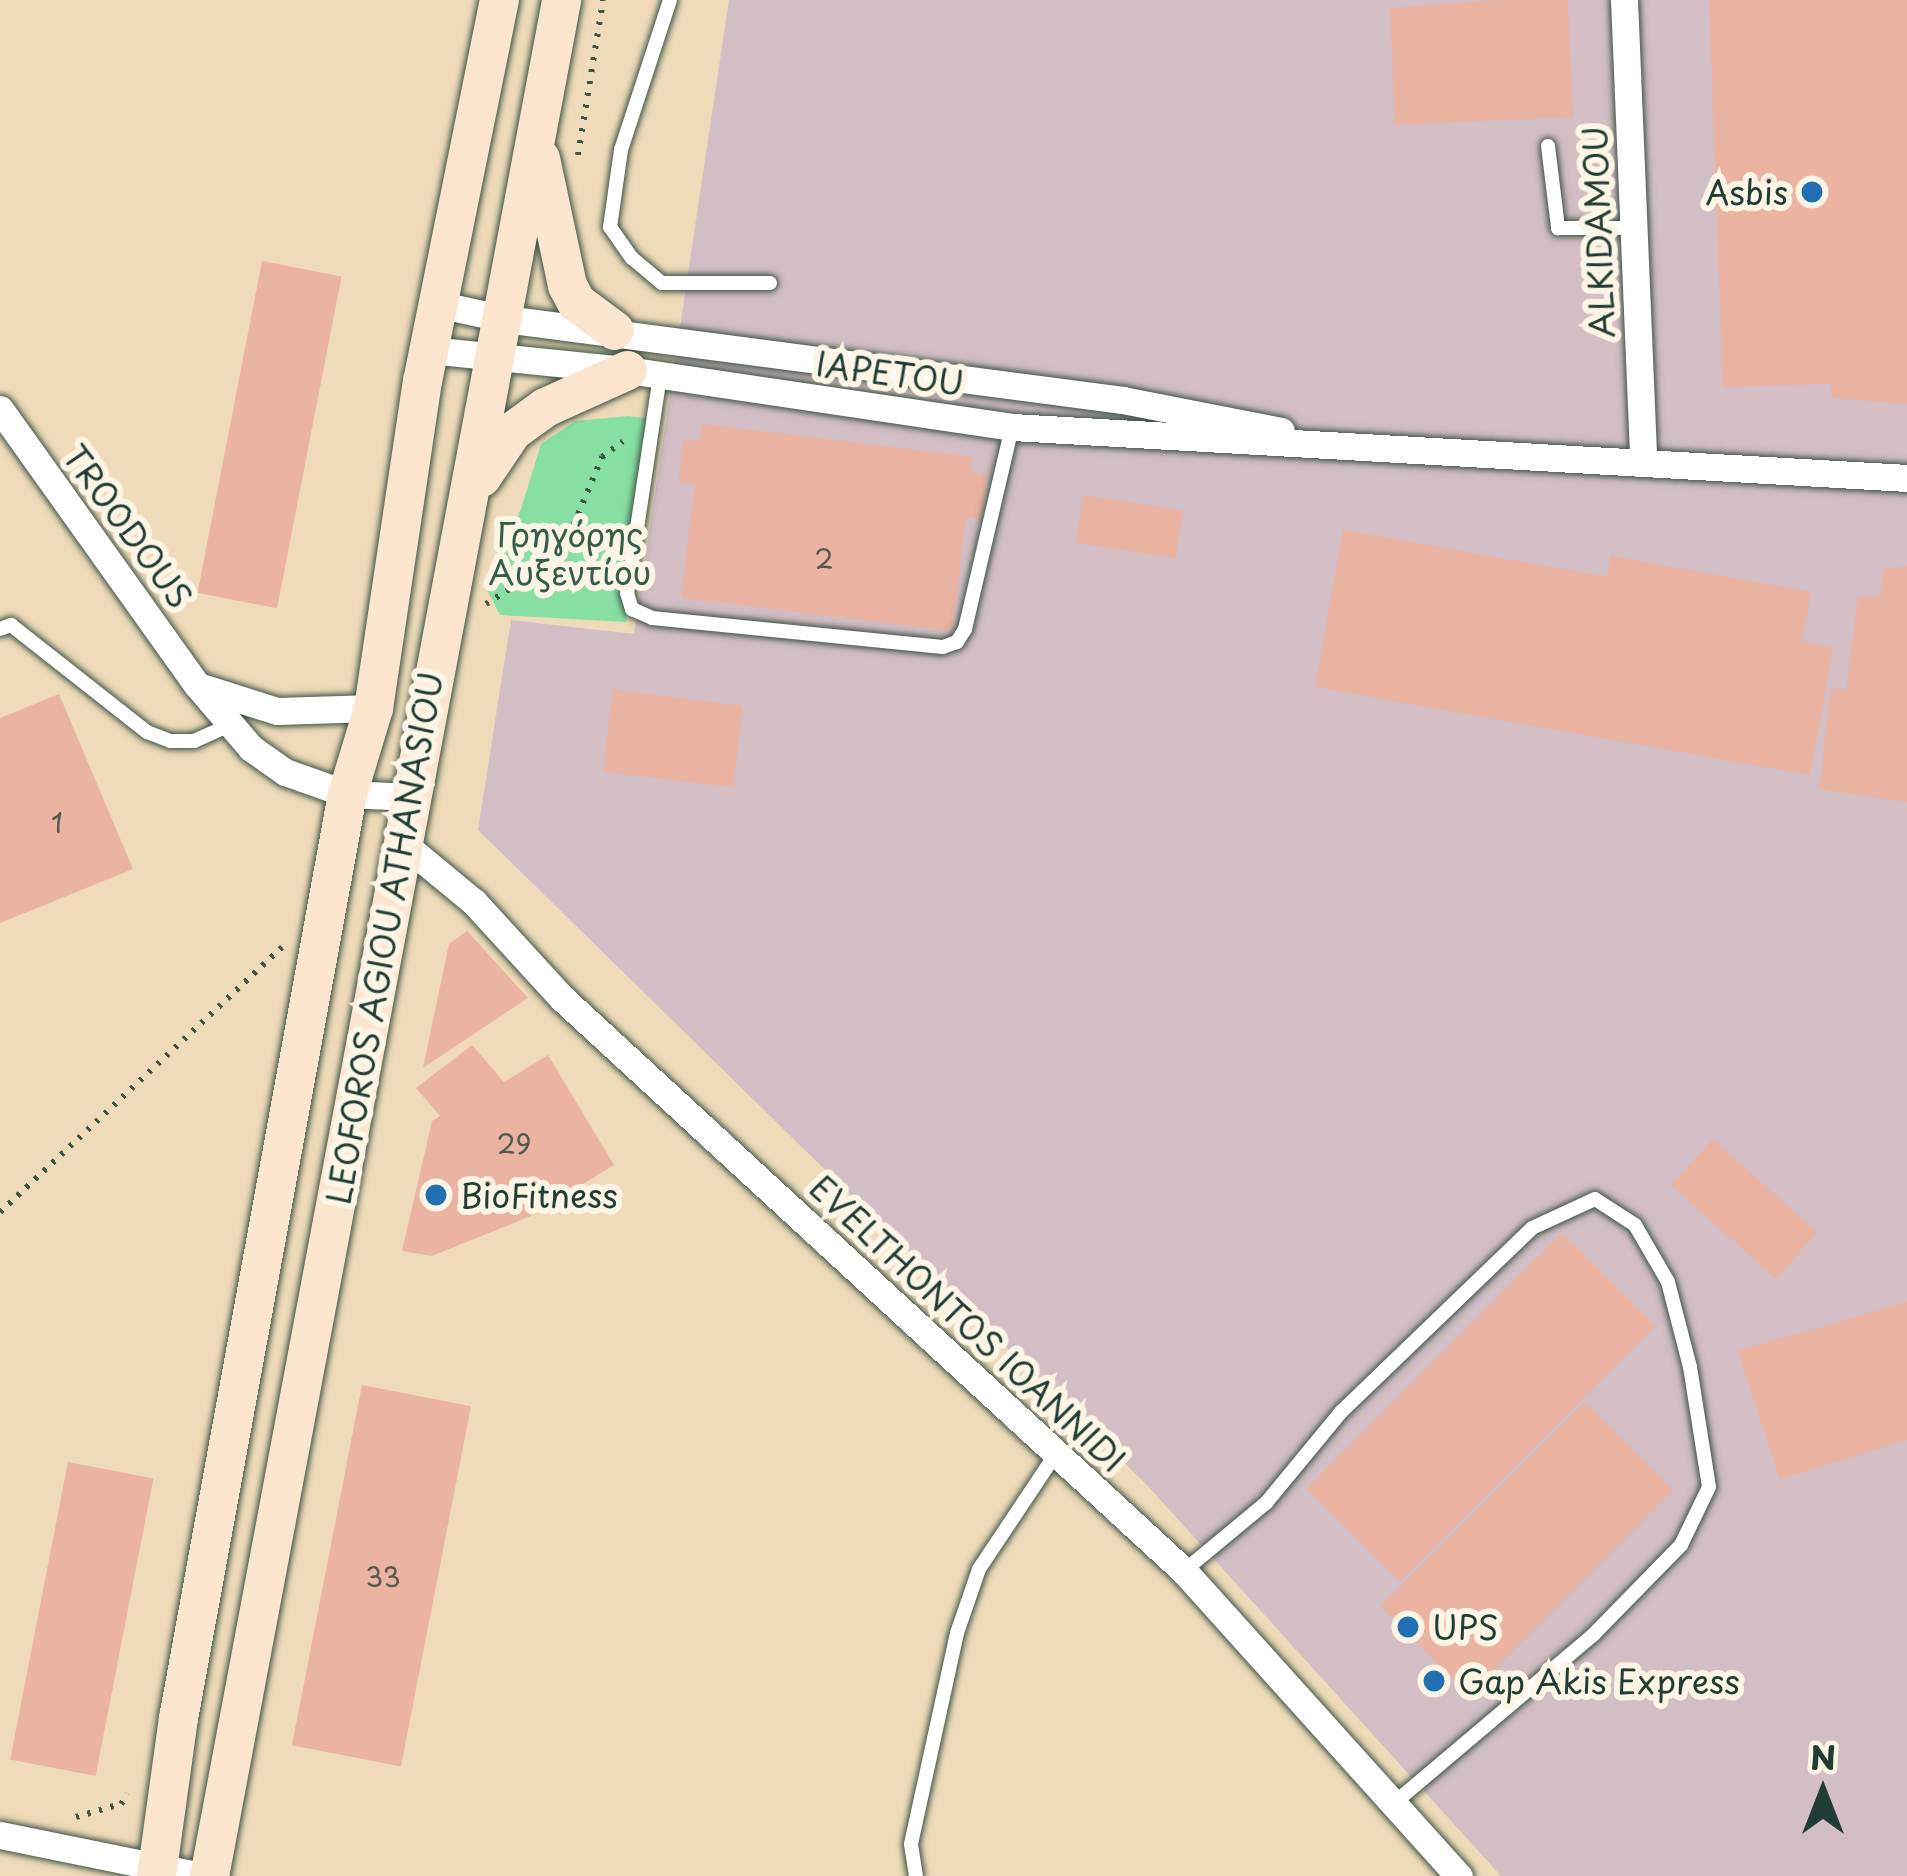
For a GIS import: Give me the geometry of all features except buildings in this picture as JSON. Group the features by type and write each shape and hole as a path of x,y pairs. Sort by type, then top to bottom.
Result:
{"main road":[{"name":"LEOFOROS AGIOU ATHANASIOU","path":"156,1872 178,1718 347,794 373,708 437,304 499,0"},
{"name":"LEOFOROS AGIOU ATHANASIOU","path":"205,1876 406,846 443,610 505,319 561,0"},
{"path":"536,135 567,285 576,302 614,330"},
{"path":"470,494 512,431 551,402 644,373"}],"street":[{"name":"ALKIDAMOU","path":"1624,0 1643,461"},
{"name":"IAPETOU","path":"437,304 505,319 1123,400 1343,446"},
{"name":"IAPETOU","path":"429,350 644,373 1012,427 1907,478"},
{"name":"TROODOUS","path":"0,409 228,726 285,772 347,794 412,796"},
{"path":"197,685 277,711 373,708"},
{"name":"EVELTHONTOS IOANNIDI","path":"406,846 474,902 563,999 1184,1570 1459,1876"},
{"path":"0,1835 156,1872 205,1876"}],"lane":[{"path":"670,0 620,150 610,227 632,258 662,283 770,283"},
{"path":"1548,146 1558,229 1634,229"},
{"path":"644,373 627,593 632,609 652,618 943,647 957,641 965,629 1012,427"},
{"path":"0,629 11,625 147,732 170,741 194,741 228,726"},
{"path":"1184,1570 1266,1503 1341,1412 1532,1228 1595,1199 1635,1225 1668,1282 1690,1367 1709,1487 1682,1545 1593,1635 1394,1802"},
{"path":"916,1876 911,1844 964,1612 979,1569 1057,1453"}],"path":[{"path":"482,618 486,603 542,568 568,536 602,457 625,440 626,428"},
{"path":"0,1212 296,934"}],"shaded area":[{"path":"729,0 1907,0 1907,1876 1501,1876 1146,1484 478,830 511,620 634,634"}],"green space":[{"name":"Γρηγόρης Αυξεντίου","path":"628,416 661,420 626,622 500,615 483,582 521,509 541,444 575,421"}],"place":[{"name":"Asbis","path":"1812,192"},
{"name":"BioFitness","path":"436,1195"},
{"name":"UPS","path":"1408,1627"},
{"name":"Gap Akis Express","path":"1434,1681"}]}
